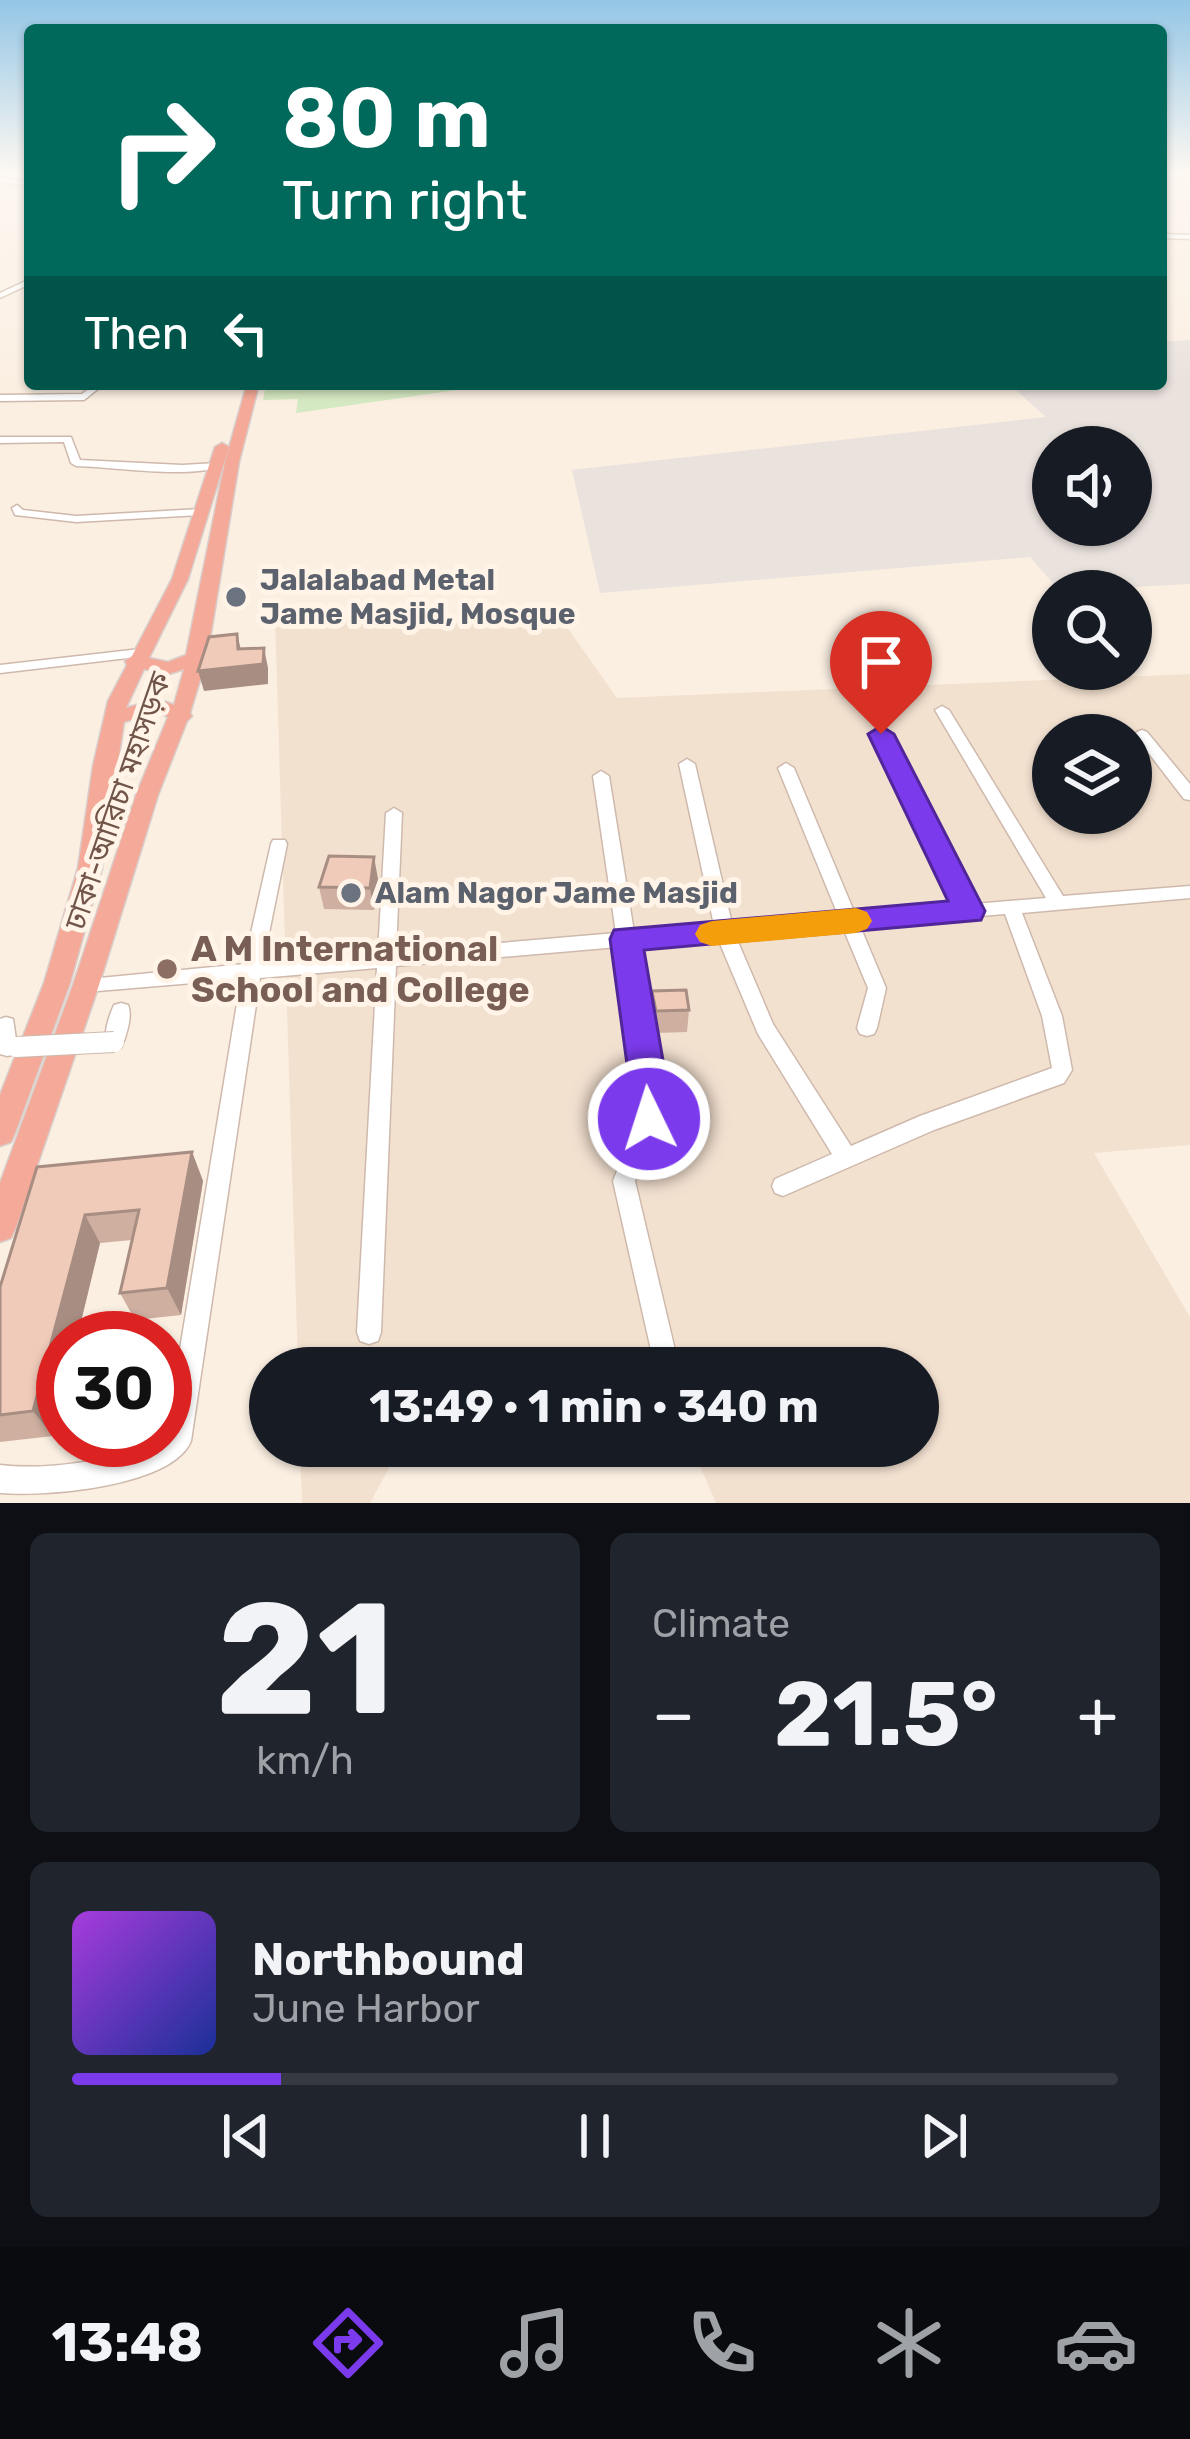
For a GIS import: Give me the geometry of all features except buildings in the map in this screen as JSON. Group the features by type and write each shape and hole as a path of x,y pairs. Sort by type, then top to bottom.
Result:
{"highway":[{"name":"ঢাকা-আরিচা মহাসড়ক","path":"0,1133 58,983 90,868 115,718 137,657 179,579 238,390"},
{"name":"ঢাকা-আরিচা মহাসড়ক","path":"0,1227 147,795 182,716 198,657 232,462 252,390"},
{"path":"137,657 170,668 198,657"},
{"path":"115,718 158,706 182,716"}],"street":[{"path":"0,398 84,397 93,390"},
{"path":"0,440 68,439 76,463 127,462 175,470 217,466"},
{"path":"17,508 76,519 200,512"},
{"path":"0,669 137,657"},
{"path":"942,710 1058,903"},
{"path":"881,734 969,911"},
{"path":"1152,748 1190,795"},
{"path":"688,764 724,933 765,1028 847,1158"},
{"path":"786,768 877,988 866,1028"},
{"path":"601,776 651,1101 649,1119 628,1160 624,1181 662,1347"},
{"path":"369,1332 394,813"},
{"path":"0,1479 143,1465 169,1456 178,1441 252,971 279,844"},
{"path":"86,985 1190,892"},
{"path":"784,1186 927,1123 1057,1077 1062,1070 1035,961 1011,907"},
{"path":"6,1024 7,1048 114,1042 121,1011"}],"shaded area":[{"path":"1190,340 1190,584 1152,586 1152,570 1041,570 1030,557 600,593 572,470 1046,417 1016,390 1167,390 1167,342"},
{"path":"559,616 617,698 1032,681 1032,690 1152,690 1152,676 1190,674 1190,1145 1094,1153 1190,1317 1190,1503 716,1503 700,1467 939,1467 939,1347 297,1347 275,618"},
{"path":"301,1467 390,1467 370,1503 302,1503"}],"green space":[{"path":"265,390 457,390 296,413 298,399 263,400"}],"slow traffic":[{"path":"712,934 856,921"}],"place":[{"name":"Jalalabad Metal Jame Masjid, Mosque","path":"236,597"},
{"name":"Alam Nagor Jame Masjid","path":"351,893"},
{"name":"A M International School and College","path":"167,969"}],"route":[{"path":"649,1119 651,1101 626,939 969,911 881,734"}]}
